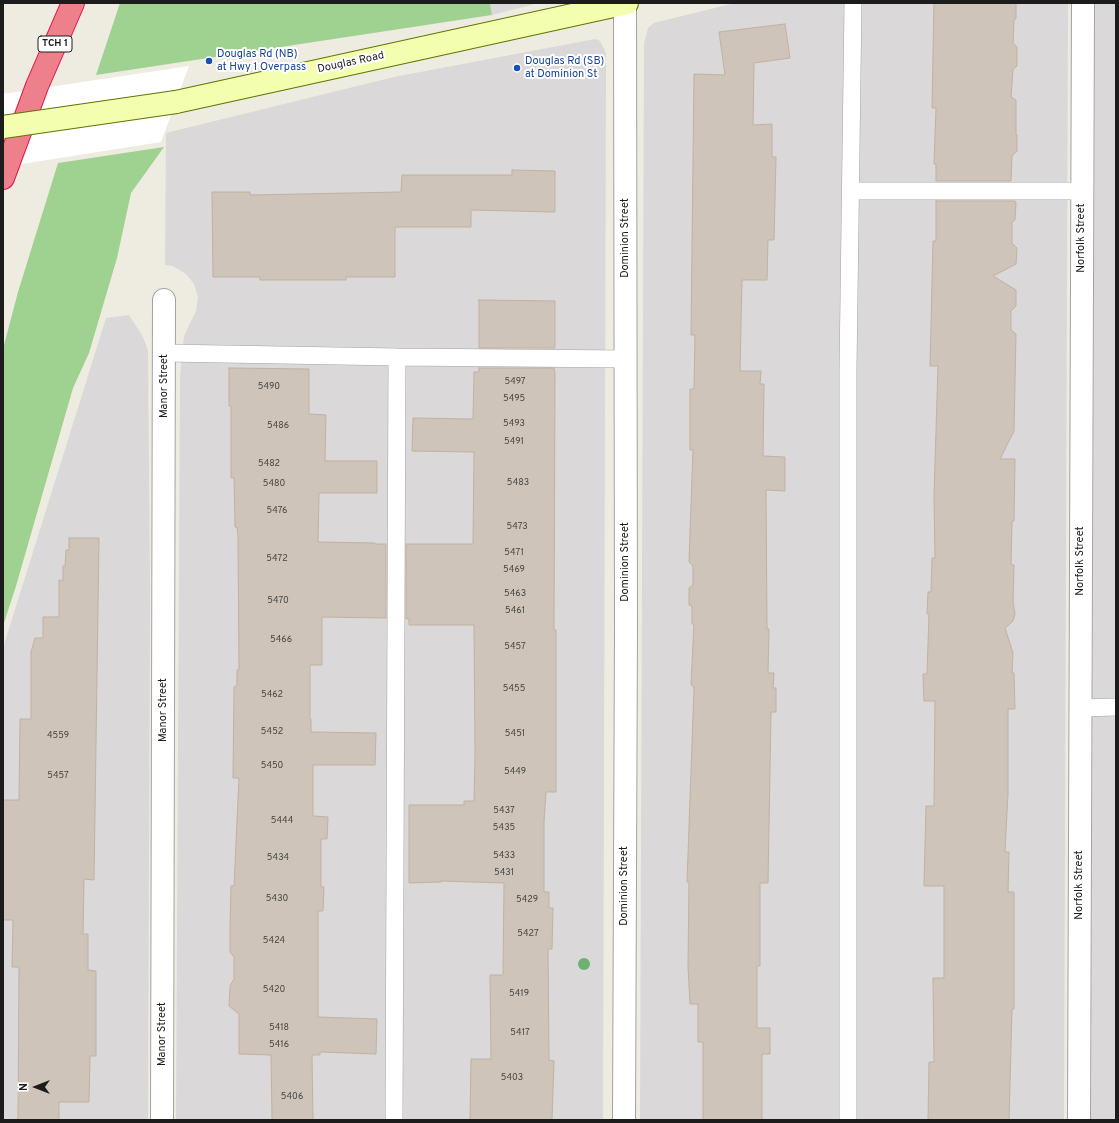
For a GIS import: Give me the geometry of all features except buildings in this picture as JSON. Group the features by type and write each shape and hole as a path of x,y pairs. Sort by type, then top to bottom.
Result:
{"highway":[{"name":"TCH 1","path":"3,178 37,86 73,3"}],"street":[{"name":"Douglas Road","path":"3,127 176,102 625,3"},
{"name":"Dominion Street","path":"624,1120 626,359 625,3"},
{"name":"Norfolk Street","path":"1079,1120 1083,3"},
{"name":"Manor Street","path":"162,1120 164,300"}],"lane":[{"path":"848,1120 848,370 853,3"},
{"path":"851,191 1082,191"},
{"path":"165,353 626,359"},
{"path":"394,1120 397,357"},
{"path":"1081,708 1116,707"}],"shaded area":[{"path":"490,3 538,3 492,15"},
{"path":"735,3 1068,3 1064,1120 640,1120 644,44 648,28 654,23"},
{"path":"1095,3 1116,3 1116,1120 1091,1120"},
{"path":"595,39 600,41 606,53 603,1120 176,1120 180,376 184,336 196,311 198,297 194,284 186,274 173,266 165,265 166,133 394,77"},
{"path":"129,315 143,337 148,351 150,593 148,1120 3,1120 3,648 106,318"}],"green space":[{"path":"120,3 490,3 492,15 96,75"},
{"path":"164,147 131,193 117,258 89,353 73,388 3,626 3,349 18,292 58,163"}],"pier":[{"path":"189,66 161,142 3,167 3,94"}],"place":[{"name":"Douglas Rd (NB) at Hwy 1 Overpass","path":"209,61"},
{"name":"Douglas Rd (SB) at Dominion St","path":"517,68"}]}
